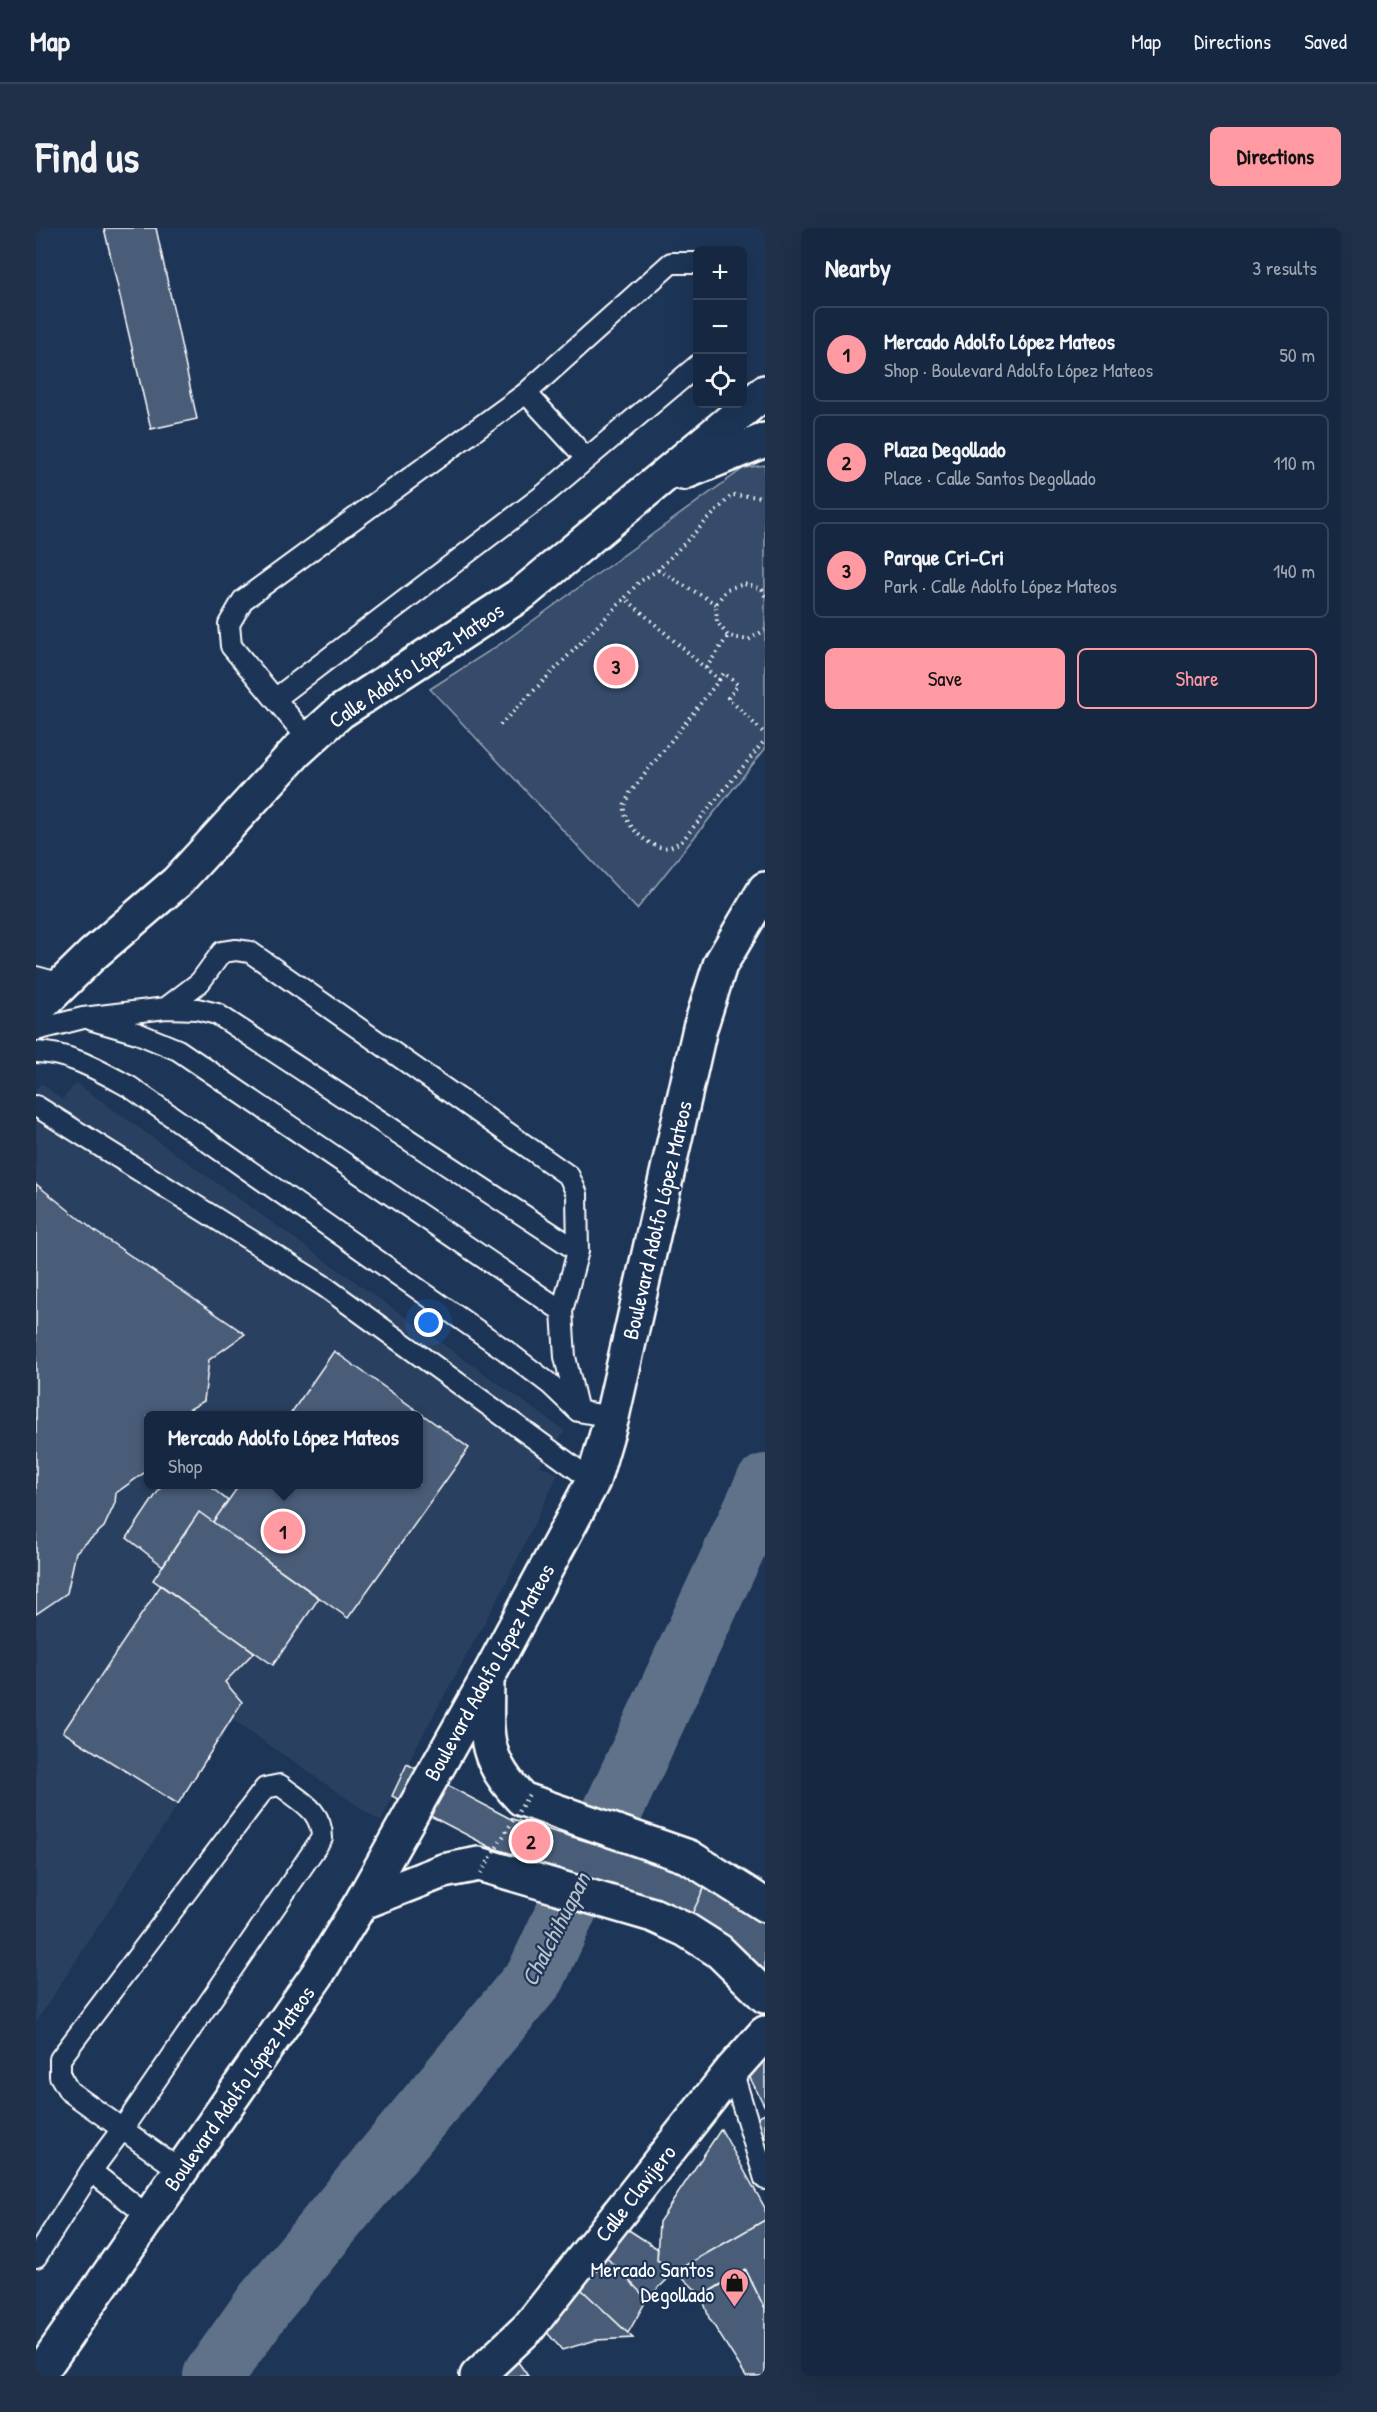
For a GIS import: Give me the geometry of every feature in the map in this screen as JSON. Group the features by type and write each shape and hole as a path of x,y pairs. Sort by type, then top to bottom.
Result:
{"main road":[{"name":"Calle Adolfo López Mateos","path":"36,1010 49,981 177,882 309,740 340,712 523,593 765,392"},
{"path":"650,487 765,440"},
{"name":"Boulevard Adolfo López Mateos","path":"38,2376 317,1975 361,1903 487,1679 593,1481 612,1418 700,1028 720,965 765,889"},
{"path":"487,1679 486,1734 493,1760 503,1780 522,1799 537,1798 688,1857 765,1905"},
{"path":"361,1903 443,1870 479,1864 492,1872 653,1915 686,1930 719,1951 765,1996"},
{"name":"Calle Clavijero","path":"477,2376 529,2327 732,2070 765,2033"}],"lane":[{"path":"309,740 231,646 229,624 243,600 526,393 671,262 693,263"},
{"path":"275,699 546,493 693,369"},
{"path":"526,393 586,458"},
{"path":"166,1008 200,982 222,952 236,950 250,952 569,1176 577,1194 578,1251 562,1311 565,1357 578,1411"},
{"path":"36,1030 83,1018 166,1008 197,1009 217,1014 578,1251"},
{"path":"83,1018 137,1033 178,1050 562,1311"},
{"path":"36,1052 51,1053 85,1063 130,1087 505,1350 551,1385 578,1411 612,1418"},
{"path":"36,1106 324,1286 593,1481"},
{"path":"36,2257 91,2170 123,2128 321,1838 322,1823 315,1812 280,1785 265,1788 60,2059 60,2076 69,2091 123,2128 181,2171"},
{"path":"732,2070 765,2179"},
{"path":"91,2170 149,2217"}],"path":[{"path":"500,725 639,582 658,570 732,495 765,497"},
{"path":"658,570 716,604"},
{"path":"765,596 763,589 744,584 727,590 716,604 717,622 728,636 748,640 765,630"},
{"path":"625,598 719,680"},
{"path":"706,668 728,636"},
{"path":"765,734 728,698 738,685 724,673 630,793 624,806 627,821 643,837 658,847 671,848 682,841 765,740"},
{"path":"492,1872 537,1798"}],"shaded area":[{"path":"765,465 765,749 637,909 430,689 502,643 744,468"},
{"path":"41,1083 62,1100 76,1083 565,1431 540,1465 558,1474 503,1589 416,1747 381,1822 233,1720 36,2022 36,1090"}],"building":[{"path":"104,228 156,228 197,419 151,429"},
{"path":"36,1184 96,1232 245,1334 209,1360 204,1401 187,1411 144,1411 144,1473 116,1493 115,1503 104,1527 76,1552 67,1593 36,1614"},
{"path":"334,1351 418,1411 292,1411"},
{"path":"423,1415 469,1448 348,1618 213,1522 236,1489 423,1489"},
{"path":"160,1489 213,1489 228,1501 213,1522 199,1512 163,1566 127,1538"},
{"path":"199,1512 319,1598 273,1665 153,1580"},
{"path":"161,1585 254,1652 225,1682 242,1702 178,1804 63,1732"},
{"path":"407,1764 509,1818 666,1865 706,1884 691,1916 648,1896 490,1847 392,1796"},
{"path":"706,1884 765,1925 765,1977 691,1916"},
{"path":"765,2055 765,2107 746,2070"},
{"path":"765,2113 765,2153 751,2120"},
{"path":"721,2129 765,2208 765,2220 676,2271 657,2260 659,2222"},
{"path":"765,2220 765,2309 745,2269 702,2296 676,2271"},
{"path":"618,2223 658,2249 657,2260 676,2271 647,2299 600,2251"},
{"path":"600,2251 647,2299 628,2333 580,2288"},
{"path":"746,2270 765,2309 765,2376 746,2376 709,2318 702,2296"},
{"path":"580,2288 633,2338 596,2340 562,2350 544,2329"},
{"path":"518,2362 528,2376 503,2376"}],"waterway":[{"name":"Chalchihuapan","path":"213,2376 265,2303 536,1976 765,1484"}],"place":[{"name":"Parque Cri-Cri","path":"616,666"},
{"name":"Mercado Adolfo López Mateos","path":"283,1531"},
{"name":"Plaza Degollado","path":"531,1841"},
{"name":"Mercado Santos Degollado","path":"735,2308"}]}
